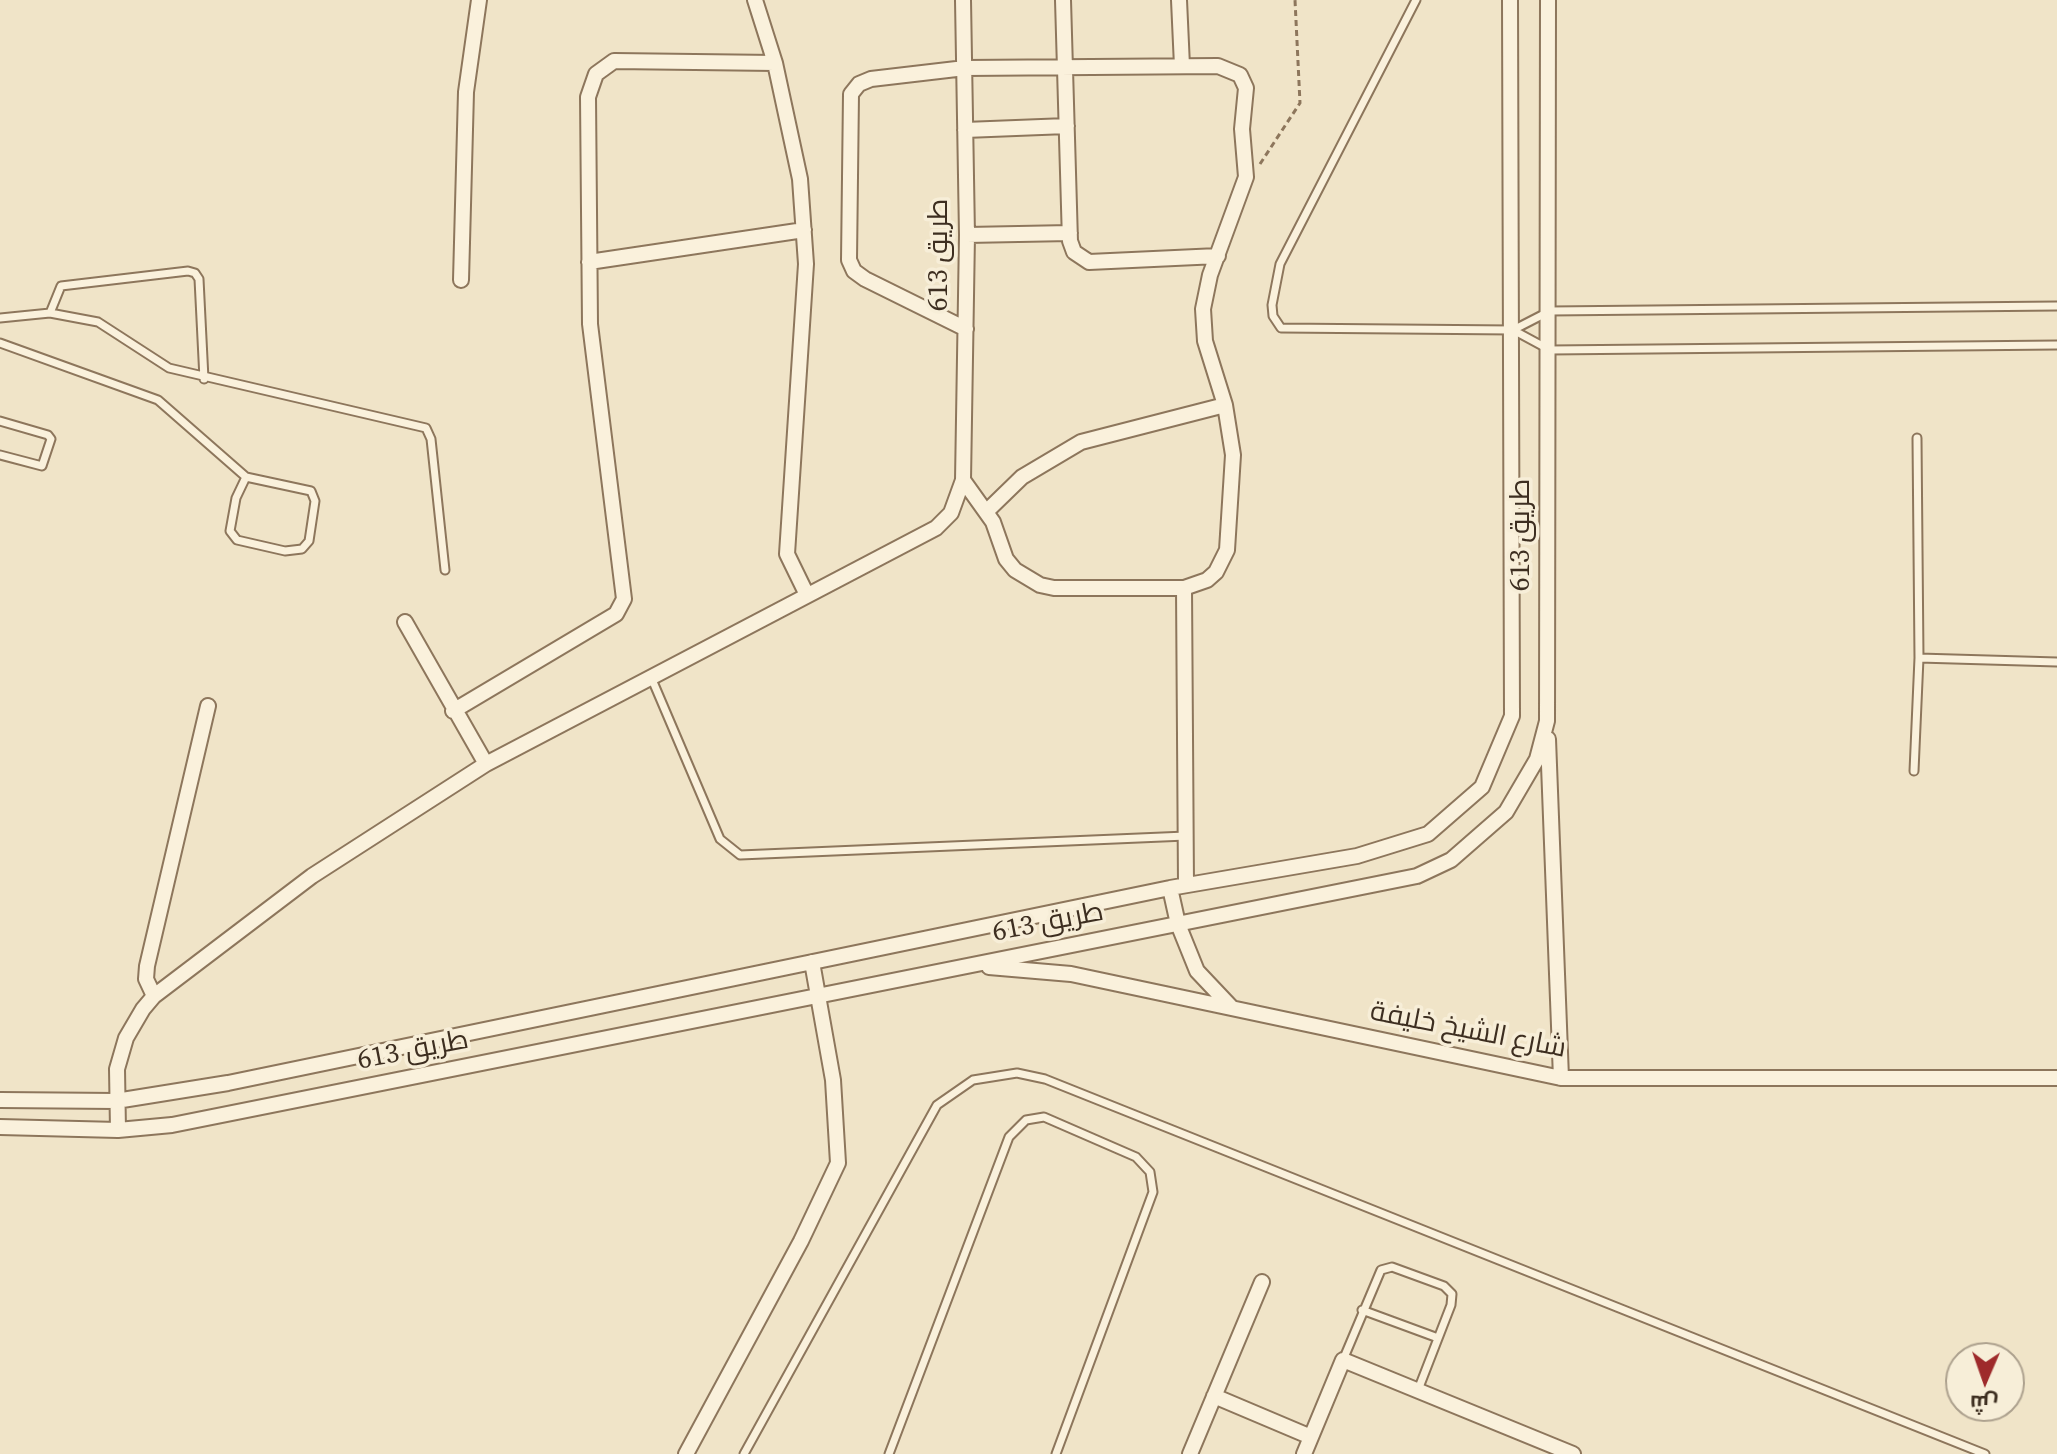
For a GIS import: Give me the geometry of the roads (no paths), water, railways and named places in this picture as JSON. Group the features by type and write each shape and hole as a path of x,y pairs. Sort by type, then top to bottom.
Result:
{"street":[{"path":"461,280 466,92 479,0"},
{"path":"755,0 775,63 800,179 806,264 787,554 807,595"},
{"name":"طريق 613","path":"118,1130 117,1069 126,1038 154,996 312,876 486,764 936,528 957,504 963,480 966,329 963,0"},
{"path":"1063,0 1070,233 1074,252 1089,262 1218,256"},
{"path":"1179,0 1182,66"},
{"name":"طريق 613","path":"0,1100 116,1101 243,1080 1170,888 1357,856 1428,834 1482,787 1512,716 1510,0"},
{"name":"طريق 613","path":"0,1127 118,1130 172,1125 1417,876 1451,860 1506,812 1537,759 1547,721 1550,350 1548,0"},
{"path":"453,711 616,614 624,599 590,324 588,97 596,74 614,61 775,63"},
{"path":"963,480 987,511 1006,559 1015,570 1040,585 1054,588 1184,588 1207,580 1216,572 1227,550 1234,477 1225,405 1208,356 1203,326 1206,292 1243,190 1247,167 1242,129 1246,95 1244,81 1226,67 1065,65 965,68 871,79 859,84 851,94 849,260 854,271 865,279 966,329"},
{"path":"965,130 1067,126"},
{"path":"589,262 804,230"},
{"path":"967,235 1070,233"},
{"path":"987,511 1022,477 1081,442 1225,405"},
{"path":"1184,588 1186,885"},
{"path":"405,622 453,711 486,764"},
{"path":"154,996 146,979 147,966 208,706"},
{"path":"1547,721 1561,1078"},
{"path":"1170,888 1178,924 1204,982 1232,1008"},
{"path":"686,1454 801,1241 838,1163 833,1080 812,962"},
{"name":"شارع الشيخ خليفة","path":"971,965 1071,974 1561,1078 2057,1078"},
{"path":"1190,1454 1262,1282"},
{"path":"1304,1454 1343,1360 1573,1454"},
{"path":"1214,1396 1311,1437"}],"lane":[{"path":"1416,0 1280,264 1272,297 1273,316 1277,325 1286,330 1513,330 1550,311 2057,306"},
{"path":"50,313 61,286 188,271 195,273 199,279 204,379"},
{"path":"0,318 50,313 98,322 169,368 204,379 426,428 431,439 445,570"},
{"path":"1513,330 1550,350 2057,345"},
{"path":"0,343 158,400 246,477 311,491 315,501 309,541 302,549 285,551 237,540 230,531 236,498 246,477"},
{"path":"0,421 48,435 51,439 42,466 0,455"},
{"path":"1914,771 1919,658 1917,438"},
{"path":"1919,658 2057,662"},
{"path":"651,677 720,839 740,855 1186,836"},
{"path":"744,1454 937,1105 973,1080 1017,1073 1045,1079 1985,1454"},
{"path":"889,1454 1009,1137 1026,1120 1044,1117 1136,1157 1150,1172 1153,1192 1056,1454"},
{"path":"1343,1360 1377,1274 1386,1268 1432,1282 1448,1289 1452,1299 1418,1390"},
{"path":"1362,1310 1438,1338"}]}
